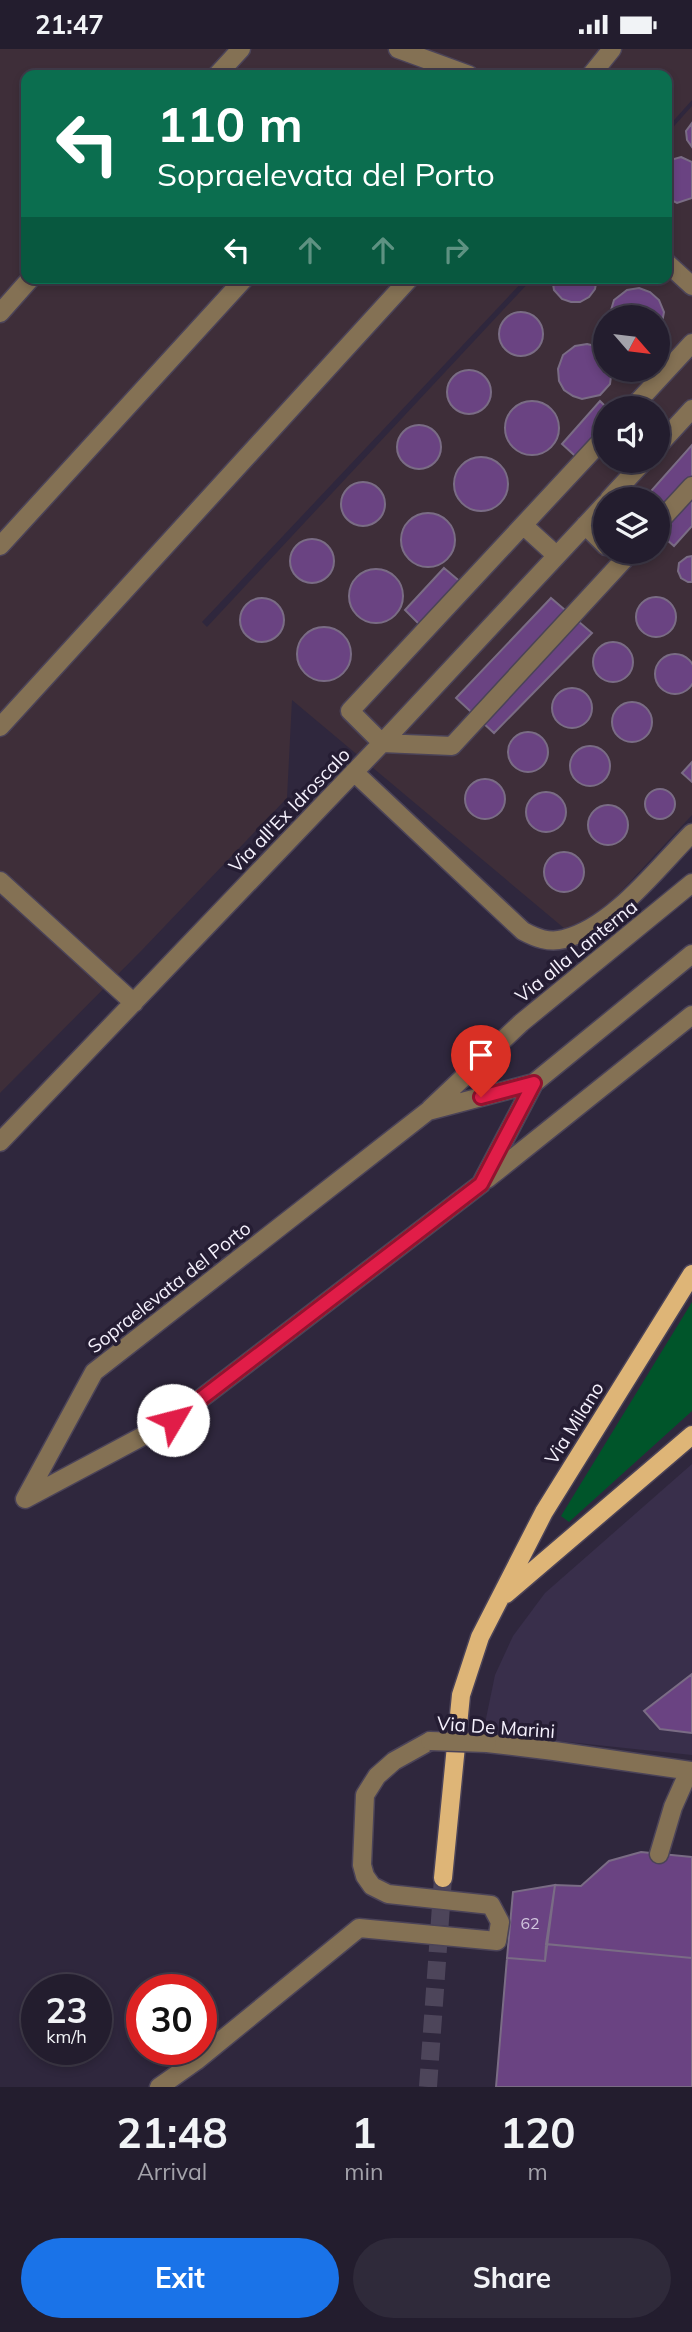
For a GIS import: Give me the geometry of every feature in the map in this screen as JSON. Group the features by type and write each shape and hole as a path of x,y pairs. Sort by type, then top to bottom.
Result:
{"main road":[{"name":"Via Milano","path":"443,1878 461,1695 480,1637 544,1512 692,1274"},
{"name":"Via Milano","path":"501,1599 692,1436"}],"street":[{"path":"222,70 241,49"},
{"path":"398,49 436,70"},
{"path":"596,70 612,49"},
{"path":"672,267 691,282"},
{"path":"0,313 26,284"},
{"path":"0,546 240,284"},
{"path":"0,727 405,284"},
{"path":"643,396 692,343"},
{"path":"670,433 692,409"},
{"path":"593,450 350,711 383,743 452,746 613,564"},
{"path":"620,487 633,473"},
{"path":"670,510 692,487"},
{"name":"Via all'Ex Idroscalo","path":"0,1142 383,743 593,517"},
{"path":"523,525 555,555"},
{"path":"585,525 593,533"},
{"path":"354,772 523,931 550,941 587,930 617,909 692,833"},
{"path":"0,881 134,1003"},
{"name":"Via alla Lanterna","path":"428,1111 521,1023 692,883"},
{"name":"Sopraelevata del Porto","path":"534,1083 428,1111 94,1372 26,1499 173,1420 481,1184 534,1083 692,954"},
{"path":"481,1184 692,1015"},
{"name":"Via De Marini","path":"159,2087 196,2061 359,1928 497,1941 500,1922 491,1905 388,1895 372,1886 365,1876 362,1865 365,1795 377,1776 394,1761 430,1741 487,1743 690,1771"},
{"path":"659,1854 673,1807 690,1771"}],"shaded area":[{"path":"0,49 692,49 692,100 672,122 672,70 21,70 21,284 520,284 202,622 207,627 527,284 672,284 672,128 692,106 692,815 577,939 292,700 287,798 0,1093"},
{"path":"692,1464 692,1755 483,1733 495,1675 513,1636 545,1593"}],"green space":[{"path":"692,1302 692,1411 569,1522 561,1516"}],"building":[{"path":"692,123 692,147 687,140 686,131"},
{"path":"681,157 692,162 692,198 677,203 672,200 672,160"},
{"path":"553,284 596,284 589,297 580,302 562,299 554,290"},
{"path":"639,288 650,292 661,305 613,305 614,300 627,290"},
{"path":"521,312 530,313 537,318 542,325 542,343 537,350 530,355 521,356 512,355 505,350 500,343 499,334 500,325 505,318 512,313"},
{"path":"575,346 593,346 593,382 610,382 600,395 582,399 573,396 564,390 559,381 558,369 563,355"},
{"path":"469,370 478,371 485,376 490,383 490,401 485,408 478,413 469,414 460,413 453,408 448,401 447,392 448,383 453,376 460,371"},
{"path":"532,401 551,409 559,428 551,447 532,455 513,447 505,428 513,409"},
{"path":"593,409 593,456 585,465 562,444"},
{"path":"419,425 428,426 435,431 440,438 440,456 435,463 428,468 419,469 410,468 403,463 398,456 397,447 398,438 403,431 410,426"},
{"path":"692,445 692,526 674,546 670,542 670,487 655,487 670,473"},
{"path":"481,457 500,465 508,484 500,503 481,511 462,503 454,484 462,465"},
{"path":"363,482 372,483 379,488 384,495 384,513 379,520 372,525 363,526 354,525 347,520 342,513 341,504 342,495 347,488 354,483"},
{"path":"428,513 447,521 455,540 447,559 428,567 409,559 401,540 409,521"},
{"path":"312,539 321,540 328,545 333,552 333,570 328,577 321,582 312,583 303,582 296,577 291,570 290,561 291,552 296,545 303,540"},
{"path":"692,556 692,582 688,582 681,578 679,563"},
{"path":"444,568 469,589 428,633 405,610"},
{"path":"376,569 395,577 403,596 395,615 376,623 357,615 349,596 357,577"},
{"path":"656,597 664,598 670,603 675,609 675,625 670,631 664,636 656,637 648,636 642,631 637,625 636,617 637,609 642,603 648,598"},
{"path":"262,598 271,599 278,604 283,611 283,629 278,636 271,641 262,642 253,641 246,636 241,629 240,620 241,611 246,604 253,599"},
{"path":"551,598 592,633 494,733 456,698"},
{"path":"324,627 343,635 351,654 343,673 324,681 305,673 297,654 305,635"},
{"path":"613,642 621,643 627,648 632,654 632,670 627,676 621,681 613,682 605,681 599,676 594,670 593,662 594,654 599,648 605,643"},
{"path":"675,654 689,660 693,666 693,682 689,688 675,694 661,688 655,674 661,660"},
{"path":"572,688 580,689 586,694 591,700 591,716 586,722 580,727 572,728 564,727 558,722 553,716 552,708 553,700 558,694 564,689"},
{"path":"632,702 640,703 646,708 651,714 651,730 646,736 640,741 632,742 624,741 618,736 613,730 612,722 613,714 618,708 624,703"},
{"path":"528,732 536,733 542,738 547,744 547,760 542,766 536,771 528,772 520,771 514,766 509,760 508,752 509,744 514,738 520,733"},
{"path":"590,746 598,747 604,752 609,758 609,774 604,780 598,785 590,786 582,785 576,780 571,774 570,766 571,758 576,752 582,747"},
{"path":"692,762 692,782 682,773"},
{"path":"485,779 493,780 499,785 504,791 504,807 499,813 493,818 485,819 477,818 471,813 466,807 465,799 466,791 471,785 477,780"},
{"path":"660,789 671,793 675,804 671,815 660,819 649,815 645,804 649,793"},
{"path":"546,792 554,793 560,798 565,804 565,820 560,826 554,831 546,832 538,831 532,826 527,820 526,812 527,804 532,798 538,793"},
{"path":"608,805 616,806 622,811 627,817 627,833 622,839 616,844 608,845 600,844 594,839 589,833 588,825 589,817 594,811 600,806"},
{"path":"564,852 572,853 578,858 583,864 583,880 578,886 572,891 564,892 556,891 550,886 545,880 544,872 545,864 550,858 556,853"},
{"path":"692,1674 692,1733 660,1729 644,1711"},
{"path":"641,1852 692,1857 692,1958 546,1944 555,1885 581,1886 609,1861"},
{"path":"555,1885 545,1961 507,1958 513,1892"},
{"path":"546,1944 692,1958 692,2087 496,2087 507,1958 545,1961"}],"tunnel":[{"path":"428,2087 443,1878"}],"route":[{"path":"173,1420 481,1184 534,1083 481,1097"}]}
